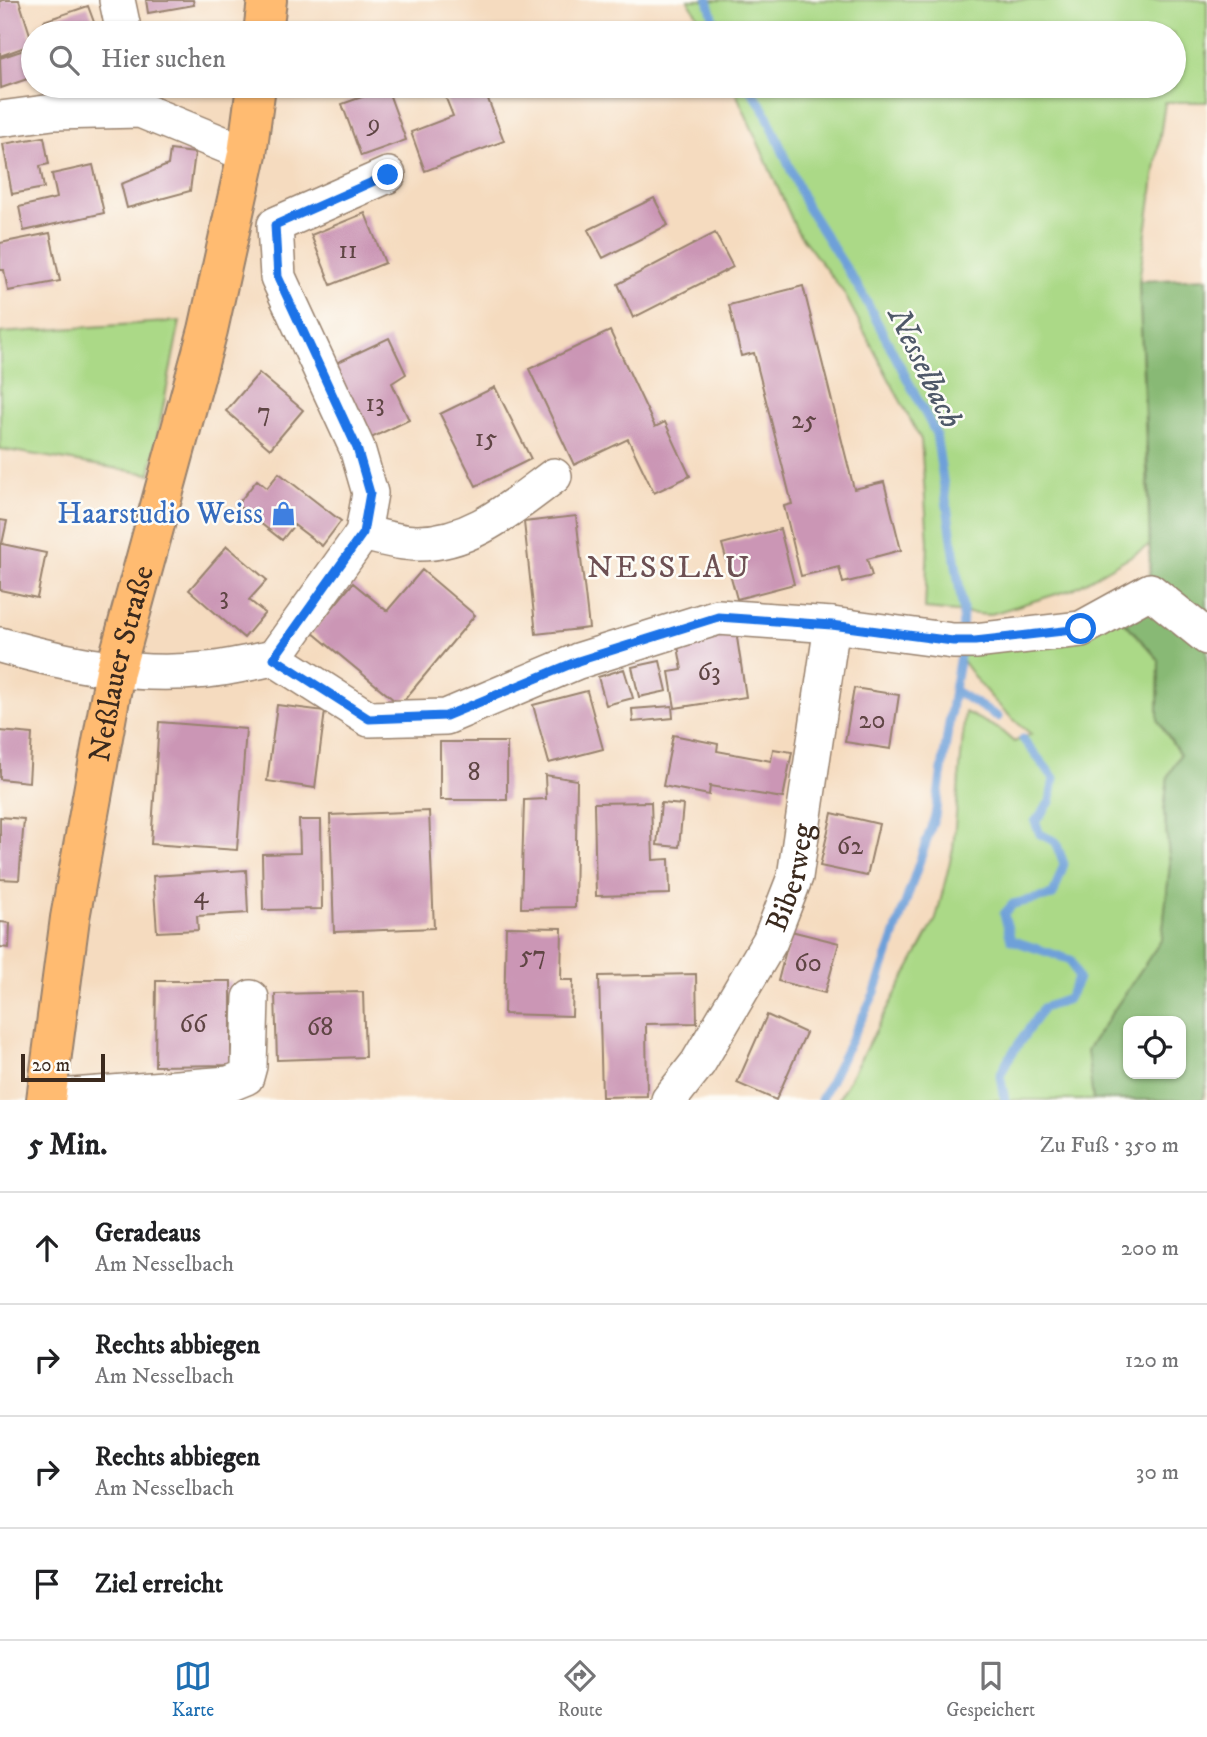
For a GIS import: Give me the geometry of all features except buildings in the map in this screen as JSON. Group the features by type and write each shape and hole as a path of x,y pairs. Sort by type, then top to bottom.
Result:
{"main road":[{"path":"264,21 267,0"},
{"name":"Neßlauer Straße","path":"46,1099 70,918 115,671 208,330 247,154 254,98"}],"street":[{"path":"117,0 121,21"},
{"path":"0,119 138,98 247,154"},
{"path":"274,658 363,533 370,493 357,448 278,277 275,225 388,175"},
{"path":"363,533 415,544 461,537 498,517 554,476"},
{"path":"0,645 52,660 115,671 205,671 274,658 369,719 446,716 578,661 718,617 832,625 964,641 1081,629 1150,591 1207,637"},
{"name":"Biberweg","path":"669,1100 698,1063 770,941 795,877 832,625"},
{"name":"Neßlauer Straße","path":"46,1099 229,1084 246,1077 249,1066 251,998"}],"green space":[{"path":"688,0 1207,0 1207,102 1165,102 1139,281 1150,545 1073,589 988,615 925,609 928,542 921,440 844,293 797,231 738,98 1186,98 1186,21 701,21"},
{"path":"1207,278 1207,1082 1203,1100 1093,1100 1087,1050 1162,939 1170,864 1164,811 1168,776 1180,755 1158,720 1159,660 1122,619 1150,590 1149,491 1139,281"},
{"path":"180,321 150,474 0,449 0,333"},
{"path":"1122,619 1159,660 1158,720 1180,755 1168,776 1164,811 1170,864 1162,939 1087,1050 1093,1100 838,1100 936,919 953,849 965,712 999,729 1014,742 1031,734 992,698 959,656"}],"waterway":[{"name":"Nesselbach","path":"708,0 714,21"},
{"name":"Nesselbach","path":"756,98 764,109 807,207 862,293 936,434 963,611 962,636"},
{"name":"Nesselbach","path":"961,650 954,690 998,717"},
{"path":"821,1100 875,992 935,816 954,690"},
{"name":"Nesselbach","path":"1005,1100 1000,1076 1007,1061 1043,1008 1068,999 1078,979 1071,960 1011,940 1004,914 1013,904 1053,895 1064,864 1056,842 1040,834 1035,822 1050,802 1054,778 1023,739"}],"place":[{"name":"Haarstudio Weiss","path":"283,513"}],"district":[{"name":"NESSLAU","path":"669,566"}],"route":[{"path":"388,175 275,225 278,277 357,448 370,493 363,533 274,658 369,719 446,716 578,661 718,617 832,625 953,641 1081,629"}]}
